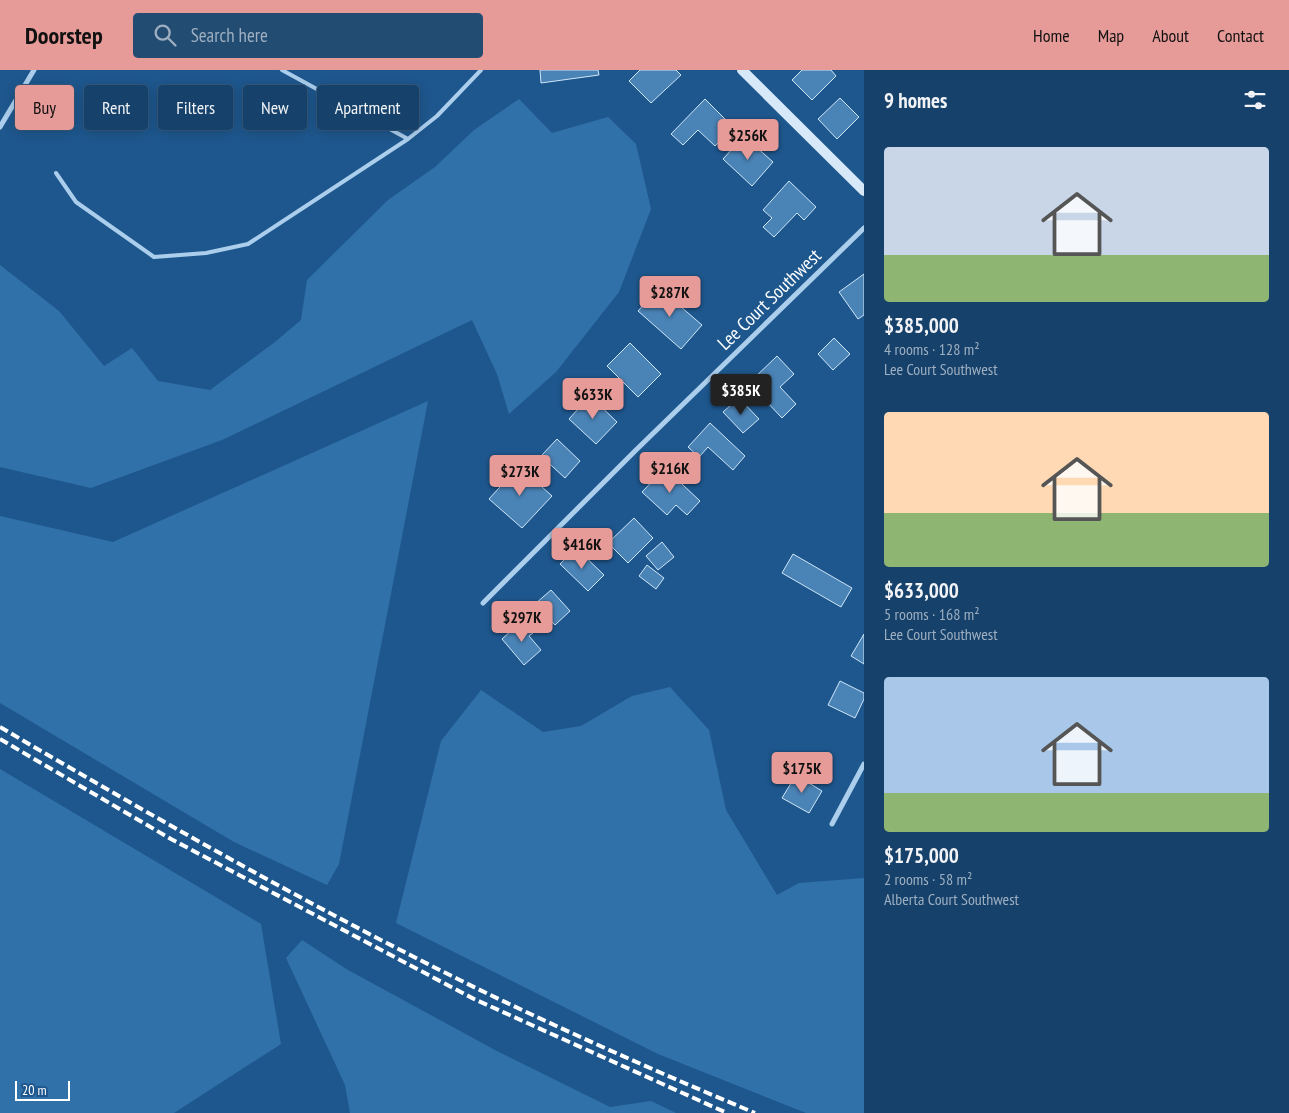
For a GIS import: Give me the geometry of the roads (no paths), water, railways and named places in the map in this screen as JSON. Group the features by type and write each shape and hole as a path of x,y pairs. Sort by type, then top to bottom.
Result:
{"street":[{"path":"0,127 34,70"},
{"path":"742,70 864,191"},
{"name":"Lee Court Southwest","path":"483,603 635,451 864,228"},
{"path":"832,824 864,764"}],"lane":[{"path":"282,70 408,139"},
{"path":"56,173 76,202 154,257 206,253 248,244 408,139 437,116 481,70"}],"railway":[{"path":"0,727 118,796 417,959 581,1037 755,1113"},
{"path":"0,739 171,839 474,999 727,1113"}]}
